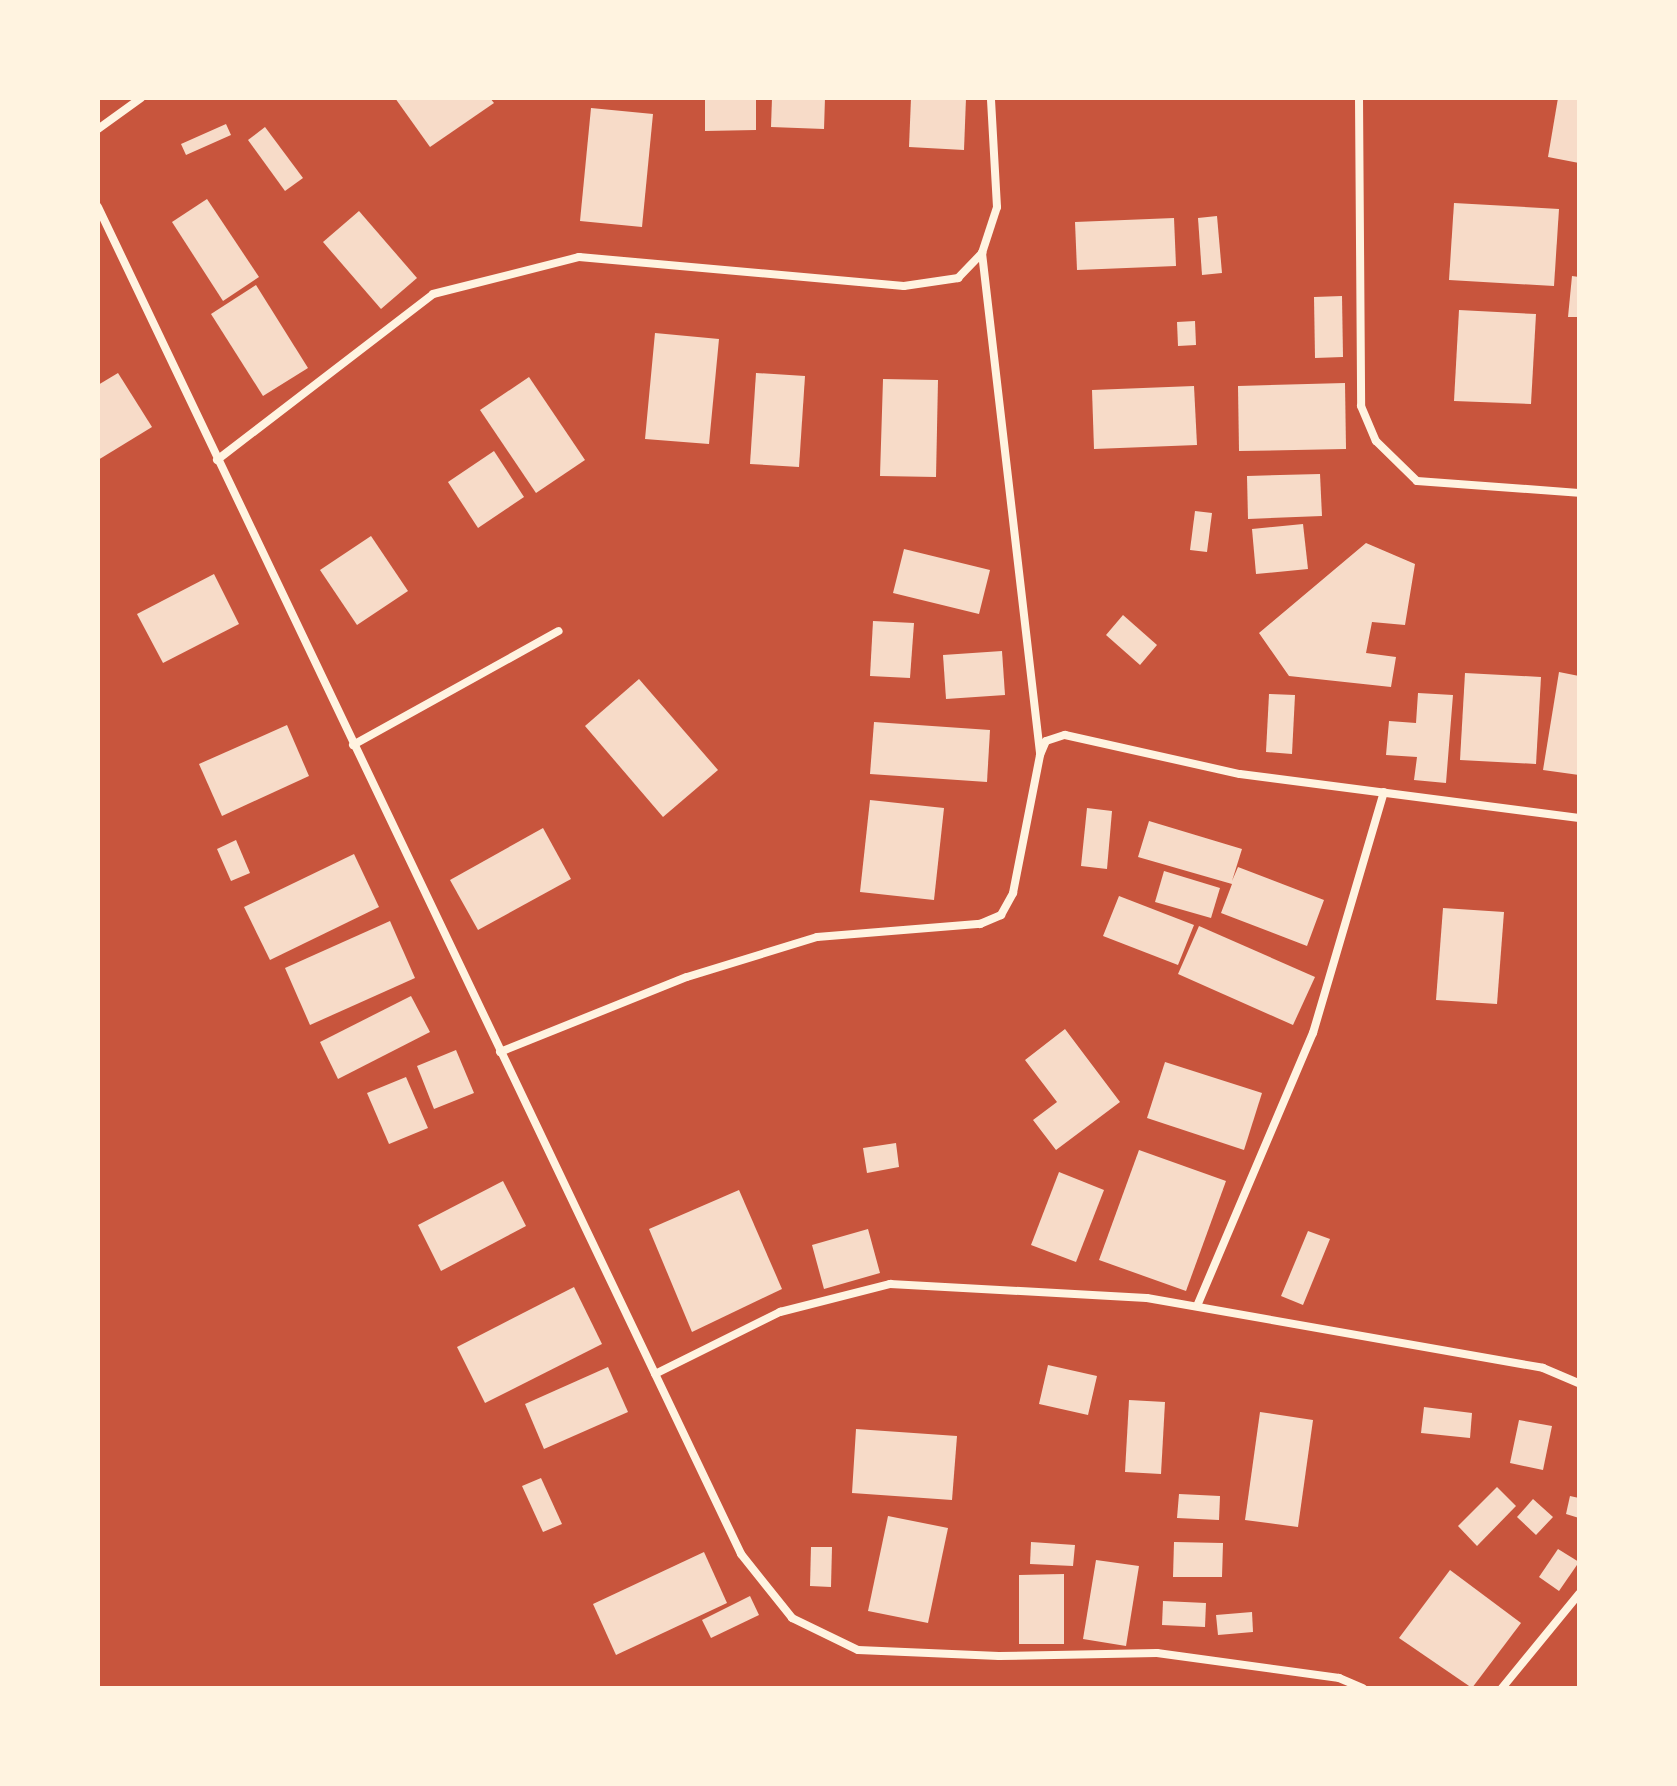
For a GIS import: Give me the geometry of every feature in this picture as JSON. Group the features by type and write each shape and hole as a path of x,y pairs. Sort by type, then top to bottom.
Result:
{"street":[{"path":"98,129 141,98"},
{"path":"991,98 997,207 982,253 1040,755"},
{"path":"1359,98 1361,406 1376,441 1417,481 1579,493"},
{"path":"98,207 741,1554 792,1618 858,1650 999,1656 1157,1653 1339,1678 1363,1688"},
{"path":"217,460 433,294 579,257 904,286 958,278 982,253"},
{"path":"353,745 559,631"},
{"path":"500,1052 687,977 817,937 980,924 1001,915 1013,893 1040,755 1046,741 1065,735 1240,774 1579,818"},
{"path":"1197,1306 1313,1033 1384,792"},
{"path":"655,1374 780,1312 890,1284 1147,1298 1543,1368 1579,1383"},
{"path":"1502,1688 1579,1594"}],"building":[{"path":"395,98 490,98 494,103 430,147"},
{"path":"705,98 756,98 756,130 705,131"},
{"path":"772,98 825,98 824,129 771,127"},
{"path":"911,98 966,98 964,150 909,147"},
{"path":"1558,98 1579,98 1579,163 1548,157"},
{"path":"591,108 653,114 642,227 580,221"},
{"path":"226,124 231,135 186,155 181,144"},
{"path":"265,127 303,178 285,191 248,140"},
{"path":"207,199 259,277 223,301 172,222"},
{"path":"1454,203 1559,209 1554,286 1449,280"},
{"path":"359,211 417,278 381,309 323,242"},
{"path":"1217,216 1222,273 1202,275 1198,218"},
{"path":"1174,218 1176,266 1077,270 1075,222"},
{"path":"1572,276 1579,277 1579,317 1568,317"},
{"path":"256,285 308,368 263,396 211,314"},
{"path":"1342,296 1343,357 1315,358 1314,297"},
{"path":"1459,310 1536,314 1531,404 1454,401"},
{"path":"1195,321 1196,345 1178,346 1177,322"},
{"path":"655,333 719,339 709,444 645,439"},
{"path":"118,373 152,427 98,460 98,385"},
{"path":"756,373 805,376 799,467 750,464"},
{"path":"529,377 585,460 536,493 480,410"},
{"path":"883,379 938,380 936,477 880,476"},
{"path":"1345,383 1346,449 1239,451 1238,386"},
{"path":"1194,386 1197,445 1094,449 1092,390"},
{"path":"494,451 524,497 478,528 448,482"},
{"path":"1320,474 1322,516 1248,519 1247,476"},
{"path":"1195,511 1212,513 1207,552 1190,550"},
{"path":"1303,524 1308,569 1256,574 1252,529"},
{"path":"371,536 408,591 357,625 320,570"},
{"path":"1366,543 1415,564 1405,625 1372,622 1366,653 1396,657 1391,687 1289,676 1259,633"},
{"path":"904,549 990,570 979,614 893,593"},
{"path":"214,574 239,624 163,663 137,614"},
{"path":"1123,615 1157,645 1140,665 1106,635"},
{"path":"873,621 914,623 910,678 870,676"},
{"path":"1002,651 1005,695 946,699 943,655"},
{"path":"1559,672 1579,676 1579,775 1543,770"},
{"path":"1465,673 1541,677 1536,764 1460,760"},
{"path":"639,679 718,770 663,817 585,726"},
{"path":"1418,693 1453,695 1446,783 1414,780 1417,757 1386,755 1389,721 1416,723"},
{"path":"1269,694 1295,695 1292,754 1266,752"},
{"path":"874,722 990,730 987,782 870,774"},
{"path":"287,725 309,776 222,816 199,764"},
{"path":"870,800 944,808 934,900 860,892"},
{"path":"1087,808 1112,811 1107,869 1081,866"},
{"path":"1149,821 1242,849 1232,881 1238,867 1324,900 1307,946 1221,913 1232,884 1138,857"},
{"path":"543,828 571,879 478,930 450,880"},
{"path":"236,840 250,873 231,881 217,849"},
{"path":"354,854 379,907 270,960 244,907"},
{"path":"1164,871 1220,888 1211,918 1155,902"},
{"path":"1119,896 1194,925 1178,965 1103,936"},
{"path":"1443,908 1504,912 1497,1004 1436,1000"},
{"path":"390,921 415,978 310,1025 285,968"},
{"path":"1199,926 1315,977 1293,1025 1178,974"},
{"path":"411,996 430,1032 338,1079 320,1042"},
{"path":"1065,1029 1120,1102 1056,1150 1033,1120 1057,1102 1025,1060"},
{"path":"456,1050 474,1093 434,1109 417,1066"},
{"path":"1165,1062 1262,1093 1244,1150 1147,1118"},
{"path":"406,1077 428,1128 389,1144 367,1093"},
{"path":"896,1143 899,1167 867,1173 863,1148"},
{"path":"1139,1150 1226,1181 1186,1291 1099,1260"},
{"path":"1059,1172 1104,1190 1076,1262 1031,1245"},
{"path":"503,1181 526,1226 441,1271 418,1225"},
{"path":"739,1190 782,1289 692,1332 649,1229"},
{"path":"868,1229 880,1273 824,1289 812,1245"},
{"path":"1308,1231 1330,1239 1303,1305 1281,1296"},
{"path":"574,1287 602,1344 485,1403 457,1347"},
{"path":"1048,1365 1097,1376 1088,1415 1039,1404"},
{"path":"608,1367 628,1412 544,1449 525,1404"},
{"path":"1129,1400 1165,1402 1161,1474 1125,1472"},
{"path":"1424,1407 1472,1413 1470,1438 1421,1433"},
{"path":"1260,1412 1313,1420 1298,1527 1245,1520"},
{"path":"1519,1420 1552,1426 1543,1470 1510,1463"},
{"path":"856,1429 957,1436 952,1500 852,1493"},
{"path":"541,1478 562,1524 543,1532 522,1486"},
{"path":"1497,1487 1516,1506 1477,1546 1458,1526"},
{"path":"1179,1494 1220,1496 1219,1520 1177,1518"},
{"path":"1570,1496 1579,1498 1579,1518 1566,1514"},
{"path":"1533,1499 1553,1517 1536,1535 1517,1517"},
{"path":"888,1516 948,1528 928,1623 868,1611"},
{"path":"1031,1542 1075,1545 1073,1566 1030,1564"},
{"path":"1174,1542 1223,1543 1222,1577 1173,1577"},
{"path":"811,1547 832,1547 831,1587 810,1586"},
{"path":"1558,1549 1579,1562 1559,1591 1539,1577"},
{"path":"704,1552 727,1603 616,1655 593,1604"},
{"path":"1096,1560 1139,1566 1126,1646 1083,1639"},
{"path":"1450,1570 1521,1623 1472,1688 1399,1638"},
{"path":"1064,1574 1064,1644 1019,1644 1019,1575"},
{"path":"750,1596 759,1615 711,1638 702,1620"},
{"path":"1163,1601 1206,1603 1205,1627 1162,1625"},
{"path":"1252,1612 1253,1632 1218,1635 1216,1615"}]}
